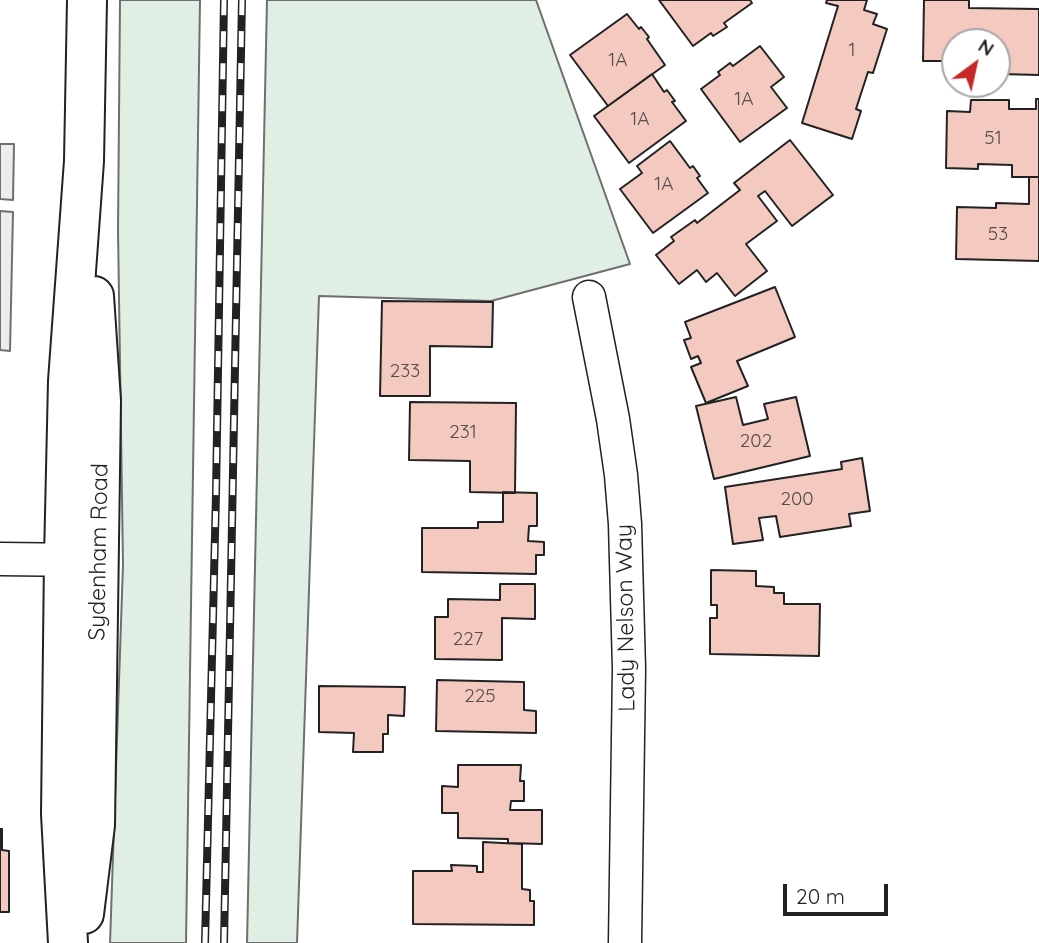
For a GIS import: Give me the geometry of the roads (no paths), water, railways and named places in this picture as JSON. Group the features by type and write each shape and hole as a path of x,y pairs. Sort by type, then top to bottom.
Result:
{"street":[{"name":"Sydenham Road","path":"68,943 61,814 82,560 101,401 84,161 87,0"},
{"name":"Lady Nelson Way","path":"589,297 613,419 625,524 629,669 625,943"},
{"path":"0,559 82,560"},
{"name":"Sydenham Road","path":"80,943 95,825 82,560"}],"railway":[{"path":"205,943 224,0"},
{"path":"224,943 242,0"}]}
